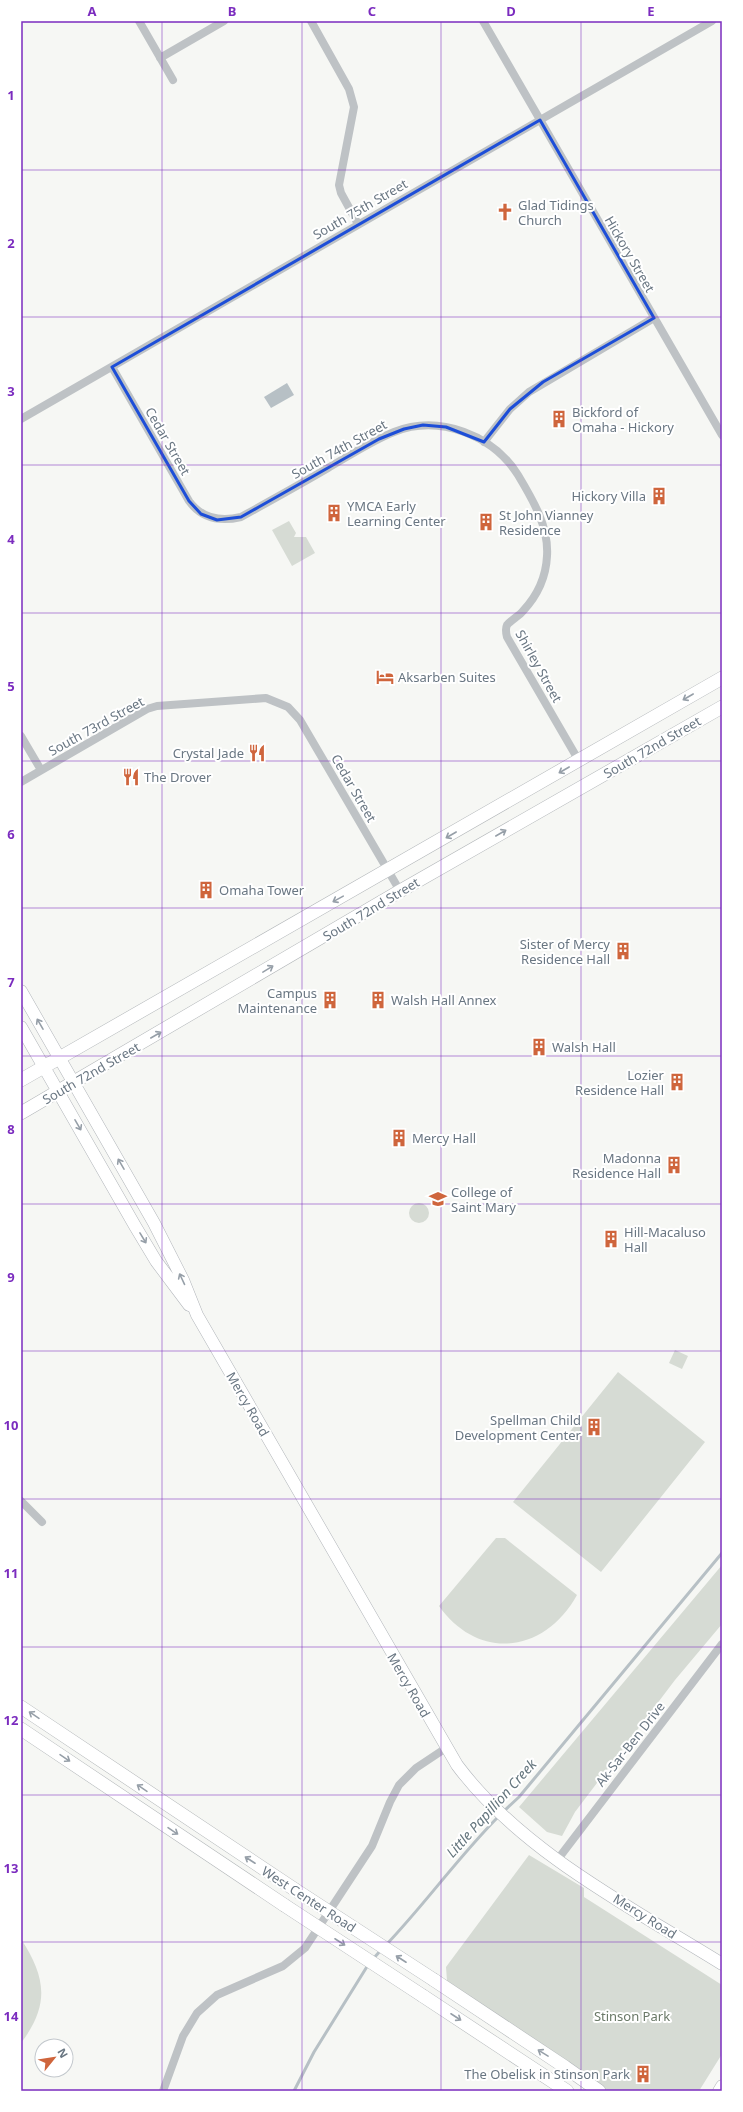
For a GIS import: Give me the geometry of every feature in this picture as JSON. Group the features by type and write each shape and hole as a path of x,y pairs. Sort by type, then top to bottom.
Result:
{"main road":[{"name":"South 72nd Street","path":"21,1080 388,871 722,678"},
{"name":"South 72nd Street","path":"21,1113 400,891 722,707"},
{"name":"Mercy Road","path":"21,991 154,1223 183,1280 197,1315"},
{"name":"Mercy Road","path":"21,1027 156,1261 197,1315 446,1748 473,1786 506,1819 558,1859 722,1964"},
{"name":"West Center Road","path":"21,1706 294,1889 565,2067 598,2091"},
{"name":"West Center Road","path":"21,1729 284,1905 567,2091"},
{"path":"719,2091 722,2086"}],"street":[{"path":"139,21 173,80"},
{"path":"160,58 224,21"},
{"path":"311,21 352,96 354,116 339,185 341,193 358,224"},
{"name":"Hickory Street","path":"482,21 722,435"},
{"name":"South 75th Street","path":"21,419 712,21"},
{"path":"484,442 510,409 529,392 654,318"},
{"name":"Cedar Street","path":"112,367 188,501 201,514 212,518"},
{"name":"South 74th Street","path":"212,518 228,520 241,517 380,439 404,429 423,425 446,427 472,435 484,442"},
{"name":"Shirley Street","path":"484,442 494,448 516,473 536,508 546,538 547,557 541,582 531,601 508,625 507,637 578,761"},
{"name":"South 73rd Street","path":"21,782 147,709 157,706 255,698 266,698 281,703"},
{"name":"Cedar Street","path":"281,703 294,713 300,720 400,891"},
{"path":"21,736 41,770"},
{"path":"21,1501 42,1522"},
{"name":"Ak-Sar-Ben Drive","path":"558,1859 722,1644"},
{"path":"163,2091 183,2036 197,2012 217,1995 280,1968 296,1958 305,1948 370,1851 390,1802 399,1786 416,1768 446,1748"}],"highlighted area":[{"path":"540,120 654,318 543,382 510,409 484,442 446,427 423,425 404,429 379,439 241,517 217,520 201,514 189,501 112,367"}],"green space":[{"path":"289,521 296,533 294,537 306,537 315,553 292,566 272,530"},
{"path":"419,1203 426,1206 429,1213 426,1220 419,1223 412,1220 409,1213 412,1206"},
{"path":"675,1350 688,1356 682,1369 669,1363"},
{"path":"618,1372 705,1442 601,1572 513,1502"},
{"path":"496,1538 505,1538 577,1595 564,1614 548,1629 530,1639 511,1643 492,1642 473,1636 455,1624 439,1606"},
{"path":"722,1565 722,1624 675,1680 575,1812 562,1836 547,1832 519,1807"},
{"name":"Stinson Park","path":"529,1855 584,1888 584,1897 722,1985 722,2054 699,2091 608,2091 579,2069 447,1981 446,1967"},
{"path":"21,1939 36,1966 40,1979 41,1991 37,2016 21,2043"}],"shaded area":[{"path":"287,383 294,395 271,408 264,397"}],"waterway":[{"name":"Little Papillion Creek","path":"504,1811 519,1797 722,1553"},
{"name":"Little Papillion Creek","path":"386,1945 500,1815"},
{"name":"Little Papillion Creek","path":"373,1959 381,1950"},
{"name":"Little Papillion Creek","path":"294,2091 314,2052 368,1965"}],"place":[{"name":"Glad Tidings Church","path":"505,212"},
{"name":"Bickford of Omaha - Hickory","path":"559,419"},
{"name":"Hickory Villa","path":"659,496"},
{"name":"YMCA Early Learning Center","path":"334,513"},
{"name":"St John Vianney Residence","path":"486,522"},
{"name":"Aksarben Suites","path":"385,677"},
{"name":"Crystal Jade","path":"257,753"},
{"name":"The Drover","path":"131,777"},
{"name":"Omaha Tower","path":"206,890"},
{"name":"Sister of Mercy Residence Hall","path":"623,951"},
{"name":"Campus Maintenance","path":"330,1000"},
{"name":"Walsh Hall Annex","path":"378,1000"},
{"name":"Walsh Hall","path":"539,1047"},
{"name":"Lozier Residence Hall","path":"677,1082"},
{"name":"Mercy Hall","path":"399,1138"},
{"name":"Madonna Residence Hall","path":"674,1165"},
{"name":"College of Saint Mary","path":"438,1199"},
{"name":"Hill-Macaluso Hall","path":"611,1239"},
{"name":"Spellman Child Development Center","path":"594,1427"},
{"name":"The Obelisk in Stinson Park","path":"643,2074"}]}
